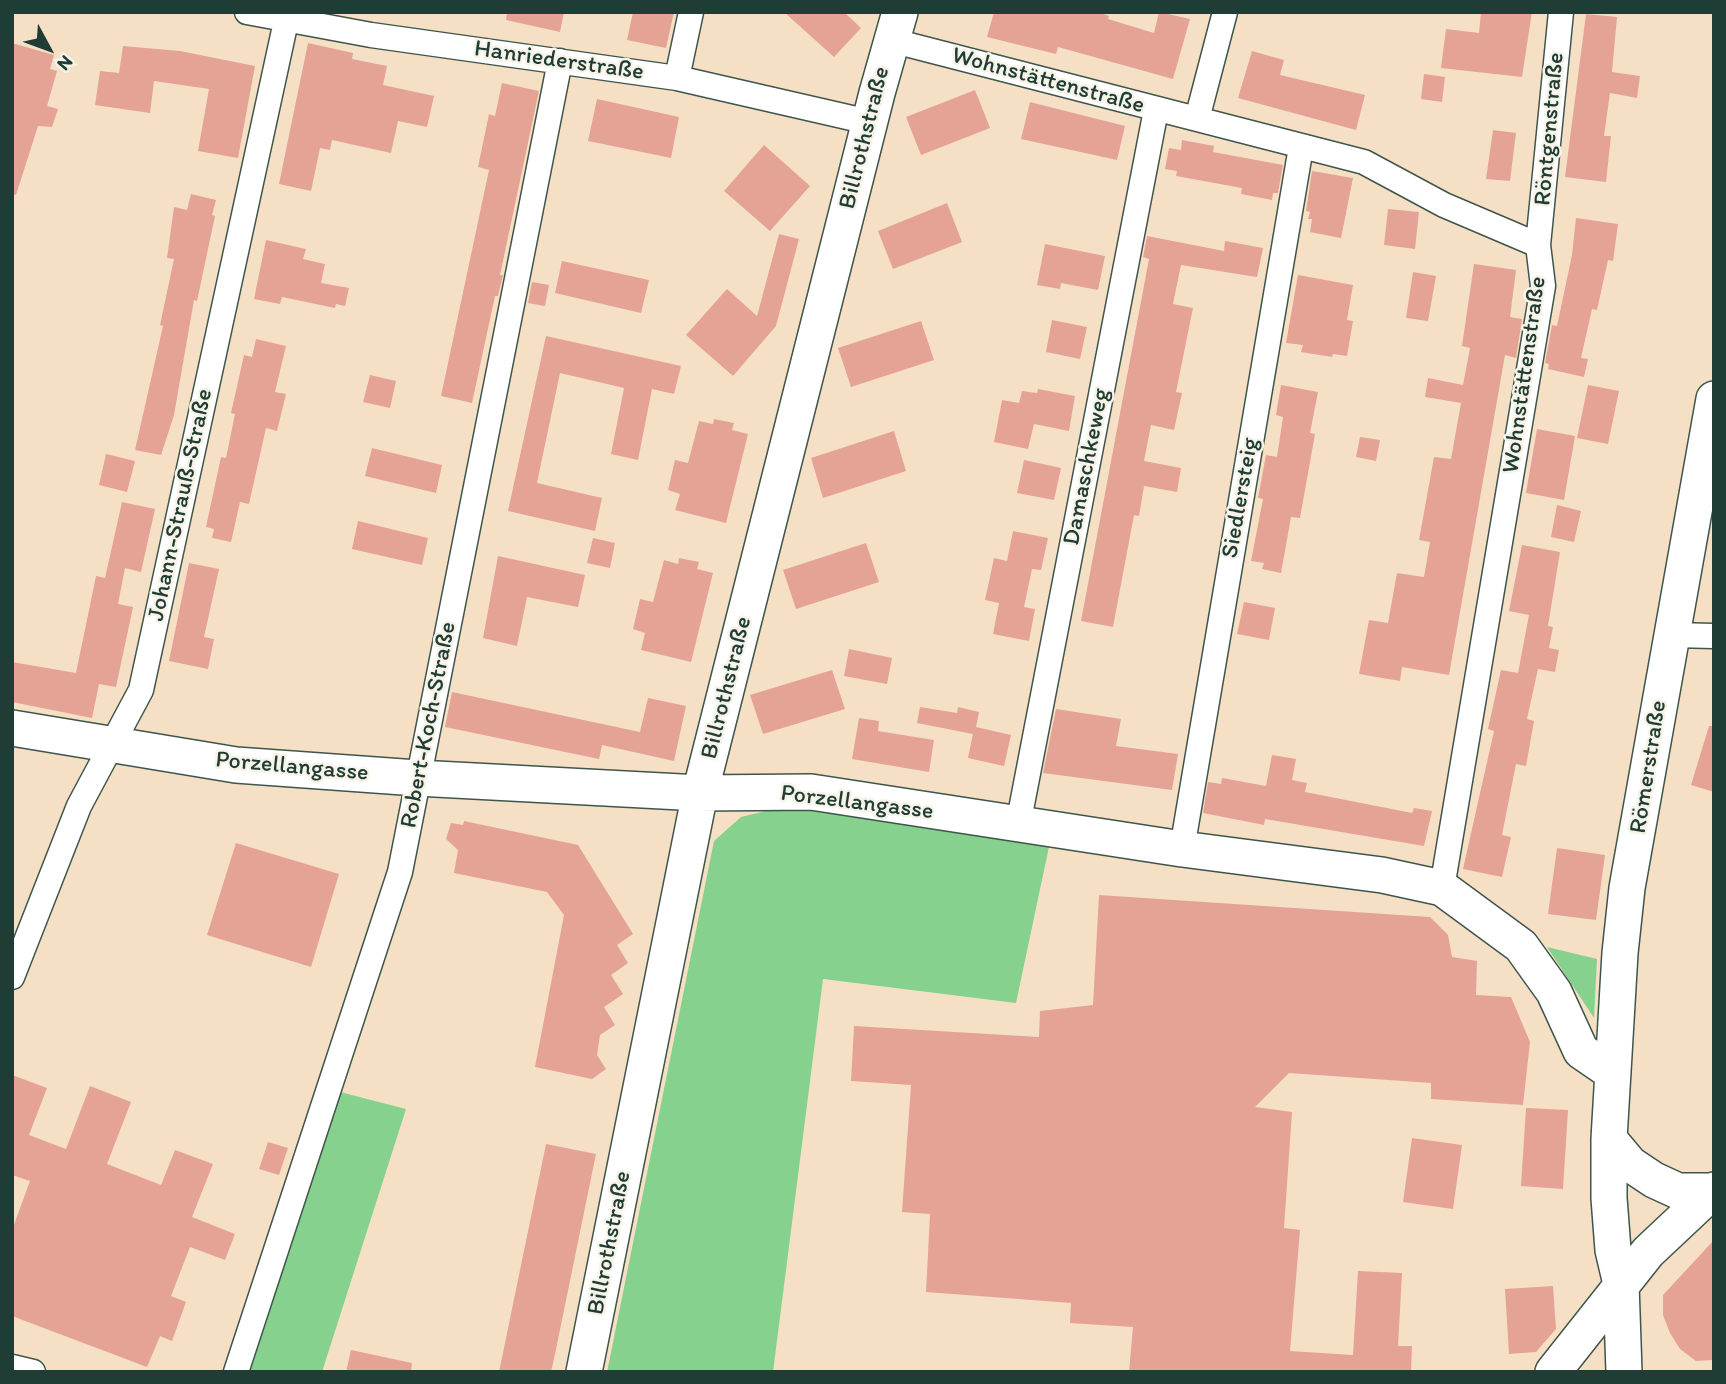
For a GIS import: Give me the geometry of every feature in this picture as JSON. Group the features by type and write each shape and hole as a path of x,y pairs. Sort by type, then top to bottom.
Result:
{"street":[{"name":"Hanriederstraße","path":"247,12 287,16 371,35 677,78 869,122"},
{"path":"677,78 691,12"},
{"path":"1197,119 1225,12"},
{"name":"Röntgenstraße","path":"1538,246 1561,12"},
{"name":"Johann-Strauß-Straße","path":"12,977 79,806 141,690 287,16"},
{"name":"Wohnstättenstraße","path":"895,26 1156,110 1364,162 1444,205 1538,246 1543,286 1442,888"},
{"name":"Billrothstraße","path":"584,1372 700,793 895,26"},
{"name":"Robert-Koch-Straße","path":"236,1372 400,872 417,778 471,524 560,61"},
{"name":"Damaschkeweg","path":"1018,825 1156,110"},
{"name":"Siedlersteig","path":"1182,849 1301,147"},
{"name":"Römerstraße","path":"1624,1372 1621,1284 1613,1250 1609,1139 1620,953 1628,888 1714,399"},
{"path":"1672,635 1714,636"},
{"name":"Porzellangasse","path":"12,728 236,765 700,793 811,792 1182,849 1382,875 1442,888 1521,946 1554,992 1581,1051 1613,1073"},
{"path":"1609,1139 1630,1164 1654,1180 1678,1191 1713,1190"},
{"path":"1553,1372 1621,1284 1663,1236 1713,1190"},
{"path":"12,1367 33,1372"},
{"path":"1553,1372 1561,1372"}],"green space":[{"path":"824,809 1050,842 1016,1003 823,979 773,1372 607,1372 714,841 741,817 770,810"},
{"path":"1547,947 1597,959 1594,1018"},
{"path":"340,1092 406,1109 322,1372 250,1372"}],"building":[{"path":"507,12 564,12 560,32 506,20"},
{"path":"633,12 674,12 666,48 627,40"},
{"path":"784,12 844,12 861,28 834,57"},
{"path":"994,12 1098,12 1109,16 1108,19 1154,33 1159,12 1190,19 1173,79 1058,47 1056,54 987,37"},
{"path":"1481,12 1532,12 1522,77 1441,68 1446,29 1479,33"},
{"path":"1586,14 1617,17 1612,72 1640,76 1637,98 1610,93 1604,136 1611,136 1606,182 1565,177"},
{"path":"12,43 54,55 50,69 57,71 47,106 58,109 52,127 38,126 16,195 12,194"},
{"path":"308,43 353,53 352,59 387,66 383,85 434,96 427,127 398,121 391,153 332,140 330,150 320,148 311,191 279,184"},
{"path":"123,46 180,51 255,66 238,158 198,151 209,89 154,81 150,113 95,105 100,71 119,73"},
{"path":"1252,51 1284,60 1280,75 1365,95 1356,130 1238,98"},
{"path":"1424,74 1445,77 1442,102 1421,99"},
{"path":"502,83 539,91 500,275 503,275 498,296 495,296 472,403 441,396 489,170 478,167 489,114 495,116"},
{"path":"975,90 990,128 921,155 906,117"},
{"path":"597,99 679,117 671,158 588,141"},
{"path":"1030,102 1125,126 1117,160 1021,139"},
{"path":"1493,130 1516,133 1510,181 1486,179"},
{"path":"1182,140 1214,146 1213,152 1283,165 1278,193 1273,193 1272,200 1241,194 1242,188 1176,176 1177,171 1165,169 1169,148 1181,150"},
{"path":"764,145 810,186 770,231 724,191"},
{"path":"1312,171 1353,178 1341,238 1310,232 1312,219 1308,219 1310,212 1306,211"},
{"path":"191,194 216,200 212,215 215,216 197,301 194,300 174,415 161,455 135,450 163,326 160,325 174,259 167,258 174,207 187,210"},
{"path":"947,203 962,242 893,269 878,231"},
{"path":"1388,209 1419,212 1415,249 1384,245"},
{"path":"1576,218 1618,224 1613,261 1608,260 1597,310 1592,309 1581,358 1588,359 1584,377 1548,369 1549,364 1545,363 1552,325 1557,326 1572,255"},
{"path":"779,234 799,239 776,326 733,376 686,335 727,289 757,316"},
{"path":"1147,236 1224,251 1225,241 1263,248 1257,277 1181,265 1173,304 1193,308 1176,392 1182,393 1174,430 1151,425 1144,461 1181,468 1177,492 1144,486 1139,516 1134,515 1113,627 1081,621 1149,259 1143,257"},
{"path":"266,240 306,249 303,259 325,264 321,283 349,288 345,306 336,304 335,308 282,297 280,304 254,299"},
{"path":"1045,244 1105,256 1098,290 1061,283 1060,289 1037,285"},
{"path":"562,261 649,280 641,313 555,293"},
{"path":"1474,264 1516,270 1510,317 1522,319 1516,358 1505,355 1449,675 1402,667 1400,681 1359,674 1369,620 1388,623 1397,573 1424,577 1430,542 1419,540 1434,457 1451,459 1461,403 1425,397 1428,378 1463,385 1470,348 1462,346"},
{"path":"1413,272 1436,276 1428,321 1406,318"},
{"path":"1298,275 1353,285 1347,320 1353,321 1347,356 1333,354 1332,357 1301,352 1303,345 1286,343"},
{"path":"532,282 549,285 545,306 528,303"},
{"path":"1052,320 1087,327 1080,359 1046,352"},
{"path":"921,321 934,360 851,387 838,348"},
{"path":"546,336 681,366 674,394 652,389 638,460 611,454 624,388 560,373 537,483 602,498 595,531 508,511"},
{"path":"256,339 286,346 275,392 286,394 277,431 266,428 249,504 240,502 231,542 212,538 214,529 206,527 221,457 226,458 235,414 231,413 244,355 252,357"},
{"path":"370,375 396,381 390,408 363,402"},
{"path":"1281,385 1318,392 1310,433 1315,434 1300,518 1291,517 1281,573 1262,569 1264,563 1251,561 1263,499 1258,498 1266,455 1277,457 1283,417 1276,415"},
{"path":"1588,385 1619,391 1608,444 1577,438"},
{"path":"1038,389 1075,396 1069,431 1034,424 1028,449 994,442 1002,400 1019,403 1022,391 1037,393"},
{"path":"714,419 734,423 732,430 748,434 726,523 675,510 680,494 668,490 675,460 688,463 699,421 713,424"},
{"path":"1537,429 1575,436 1564,500 1526,493"},
{"path":"894,431 906,471 823,498 811,458"},
{"path":"1360,437 1380,440 1376,461 1356,457"},
{"path":"372,448 442,465 436,493 365,476"},
{"path":"106,454 135,461 127,492 99,485"},
{"path":"1024,460 1061,468 1054,500 1017,493"},
{"path":"122,502 155,509 141,572 125,568 118,604 133,607 116,687 99,684 92,718 12,702 12,662 76,673 96,576 105,578"},
{"path":"1557,505 1581,511 1574,542 1551,537"},
{"path":"358,521 428,538 422,565 352,549"},
{"path":"1013,531 1048,538 1041,570 1032,569 1024,607 1035,609 1029,641 993,634 999,603 985,600 994,558 1007,561"},
{"path":"593,538 615,543 610,568 587,563"},
{"path":"866,543 879,582 796,609 783,570"},
{"path":"1522,545 1560,552 1548,626 1553,627 1549,648 1559,650 1555,672 1538,669 1527,719 1534,721 1526,766 1516,764 1502,835 1511,837 1502,877 1463,869 1494,731 1488,729 1501,670 1518,673 1529,615 1509,611"},
{"path":"498,556 585,575 578,607 527,597 517,646 483,638"},
{"path":"679,558 699,562 697,569 713,573 691,662 641,650 645,633 633,629 640,599 653,602 664,560 678,564"},
{"path":"189,563 219,569 204,637 214,639 208,669 169,661"},
{"path":"1244,602 1275,608 1269,640 1237,634"},
{"path":"849,649 892,658 887,684 844,676"},
{"path":"832,670 845,709 763,734 750,695"},
{"path":"452,692 640,732 648,698 686,706 674,761 602,745 599,759 445,727"},
{"path":"920,707 957,713 958,707 979,712 976,727 1011,735 1004,766 968,758 973,734 917,723"},
{"path":"1056,709 1121,719 1116,746 1178,754 1172,790 1043,773"},
{"path":"859,718 879,721 878,731 934,740 929,772 852,759"},
{"path":"1709,726 1714,726 1714,792 1691,785"},
{"path":"1272,755 1296,759 1292,780 1307,783 1305,792 1412,813 1414,808 1432,811 1424,846 1265,819 1264,825 1203,813 1208,782 1221,784 1222,778 1266,786"},
{"path":"464,821 578,845 633,934 617,945 628,963 611,975 623,994 604,1007 615,1025 600,1035 597,1055 606,1069 592,1079 535,1067 564,915 547,892 454,873 458,850 446,839 451,823 463,825"},
{"path":"236,843 339,874 311,967 207,935"},
{"path":"1557,848 1605,855 1596,920 1548,914"},
{"path":"1099,895 1430,917 1448,935 1452,957 1477,961 1476,995 1511,997 1530,1042 1523,1105 1431,1099 1431,1083 1289,1073 1255,1107 1292,1112 1284,1228 1300,1230 1290,1351 1353,1355 1358,1271 1402,1273 1398,1346 1412,1346 1411,1372 1129,1372 1133,1327 1070,1323 1071,1303 926,1292 930,1214 902,1212 911,1085 851,1081 854,1026 1039,1037 1040,1011 1093,1005"},
{"path":"12,1075 47,1088 29,1135 66,1149 90,1086 131,1102 107,1164 161,1185 175,1150 213,1164 192,1217 235,1234 225,1260 190,1247 171,1296 186,1302 172,1341 160,1336 147,1367 12,1316 12,1230 30,1181 12,1175"},
{"path":"1526,1108 1568,1110 1563,1189 1521,1186"},
{"path":"1412,1138 1462,1145 1453,1209 1403,1202"},
{"path":"268,1142 288,1148 279,1175 259,1169"},
{"path":"546,1144 596,1154 555,1354 551,1372 499,1372"},
{"path":"1714,1240 1714,1360 1696,1361 1680,1349 1670,1333 1663,1315 1663,1295"},
{"path":"1553,1286 1556,1329 1536,1352 1509,1354 1505,1289"},
{"path":"351,1350 412,1363 411,1372 346,1372"}]}
